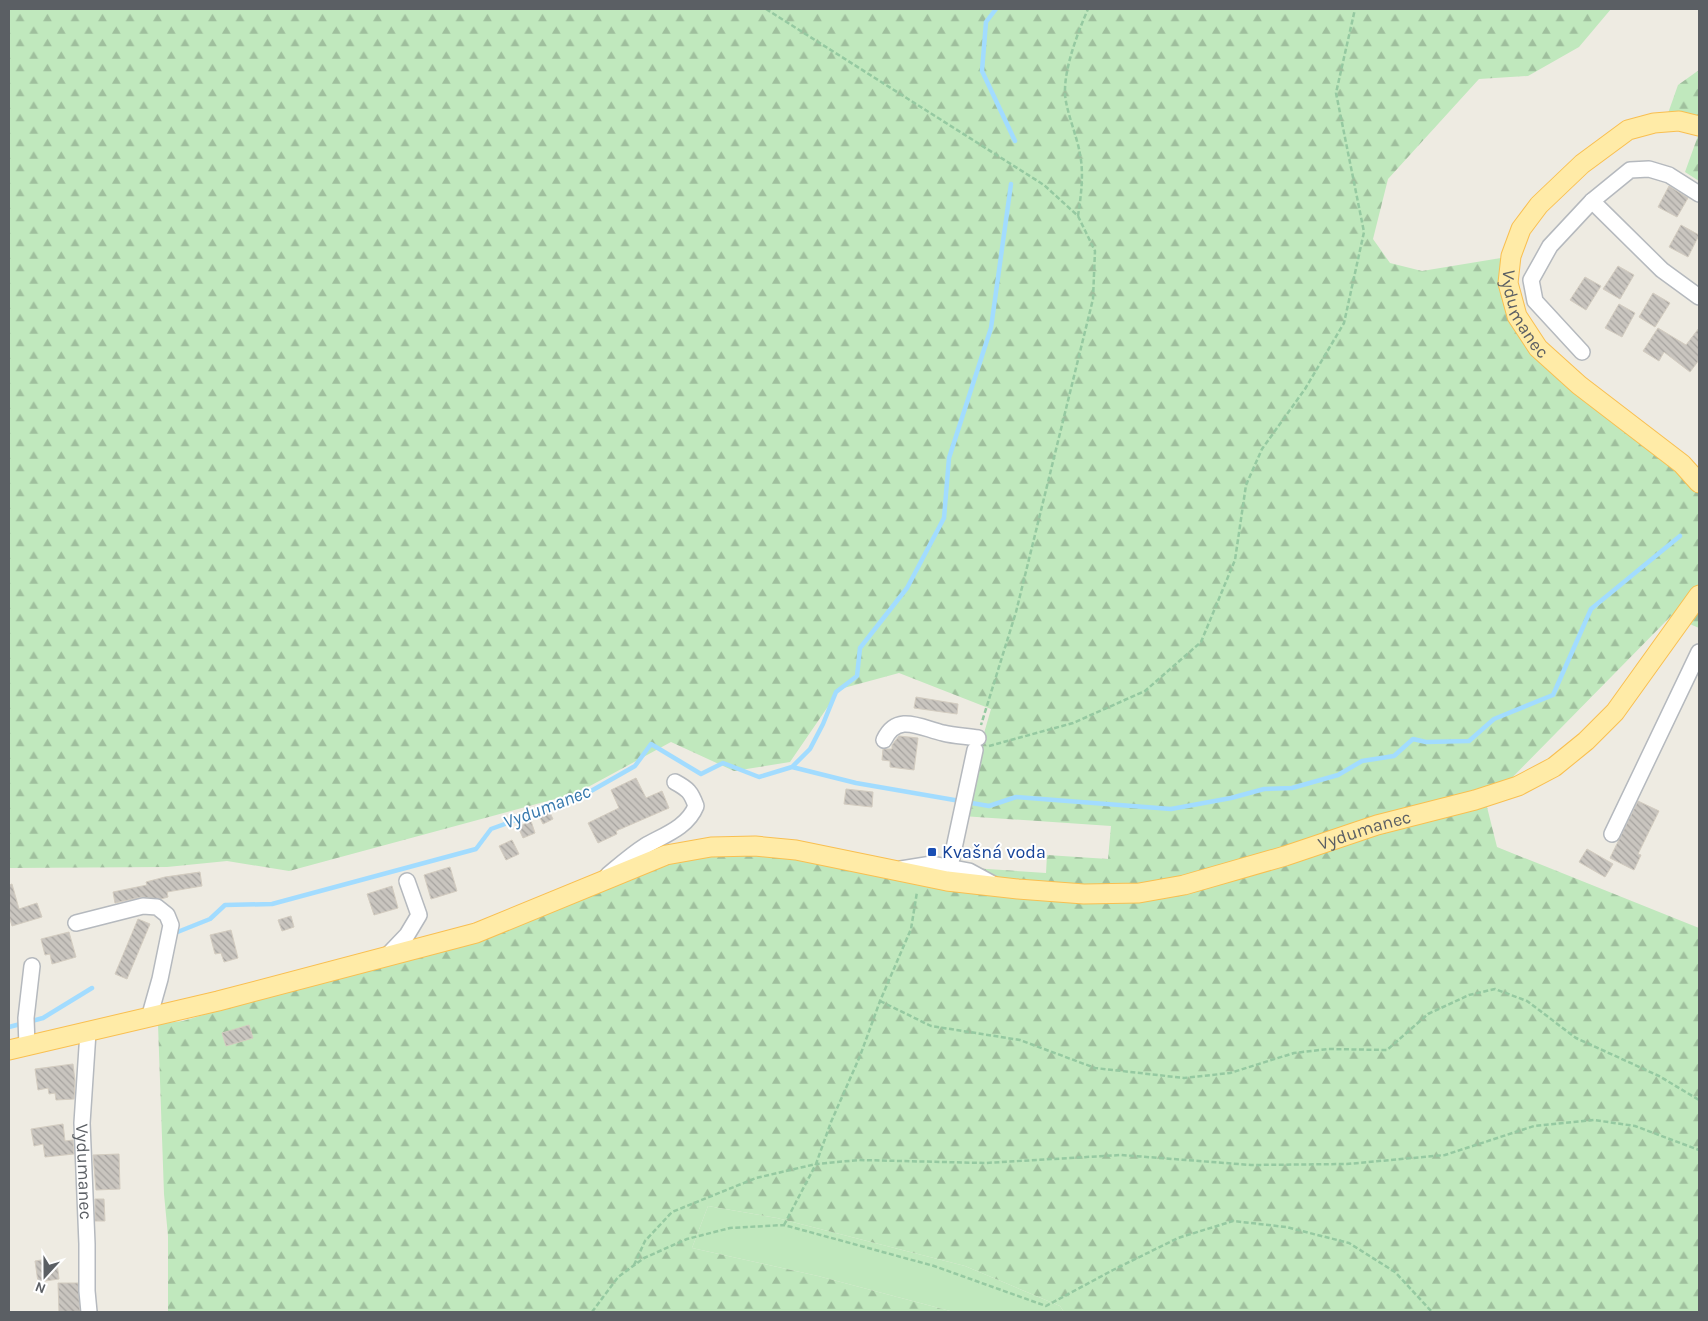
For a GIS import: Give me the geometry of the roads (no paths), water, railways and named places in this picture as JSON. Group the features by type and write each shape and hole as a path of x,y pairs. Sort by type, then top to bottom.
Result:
{"main road":[{"name":"Vydumanec","path":"1699,126 1679,121 1654,123 1628,130 1582,164 1539,205 1521,229 1511,256 1508,283 1517,316 1538,348 1579,386 1682,464 1699,484"},
{"name":"Vydumanec","path":"9,1050 27,1032 88,1032 149,1018 476,933 666,855 712,847 755,846 796,850 920,876 948,874 999,887 1084,894 1139,893 1184,885 1285,856 1377,825 1476,800 1518,786 1554,767 1586,741 1615,712 1699,595"}],"street":[{"name":"Vydumanec","path":"1582,352 1535,302 1531,280 1550,246 1592,201 1630,170 1650,169 1669,175 1699,194"},
{"path":"1592,201 1662,270 1699,297"},
{"path":"1612,834 1699,652"},
{"path":"884,740 893,727 902,723 977,744 948,874 932,864 892,870"},
{"name":"Vydumanec","path":"601,881 644,846 684,824 692,816 696,806 692,794 675,782"},
{"name":"Vydumanec","path":"386,956 407,936 419,915 407,881"},
{"path":"76,922 143,906 157,907 167,915 170,926 160,979 149,1018"},
{"path":"27,1032 32,966"},
{"name":"Vydumanec","path":"88,1032 82,1123 89,1312"}],"waterway":[{"path":"996,9 986,22 982,71 1015,141"},
{"name":"Vydumanec","path":"175,933 210,919 225,905 272,904 476,849 491,829 584,795 635,766 651,744 701,774 723,763 759,777 792,767 810,749 836,692 857,676 860,648 907,588 944,518 949,458 991,328 1011,184"},
{"path":"792,767 856,783 989,806 1016,797 1171,809 1231,798 1264,789 1292,788 1338,775 1362,761 1394,756 1413,739 1426,742 1469,741 1494,719 1553,695 1591,609 1680,536"},
{"name":"Vydumanec","path":"9,1027 43,1018 92,988"}],"place":[{"name":"Kvašná voda","path":"932,852"}]}
